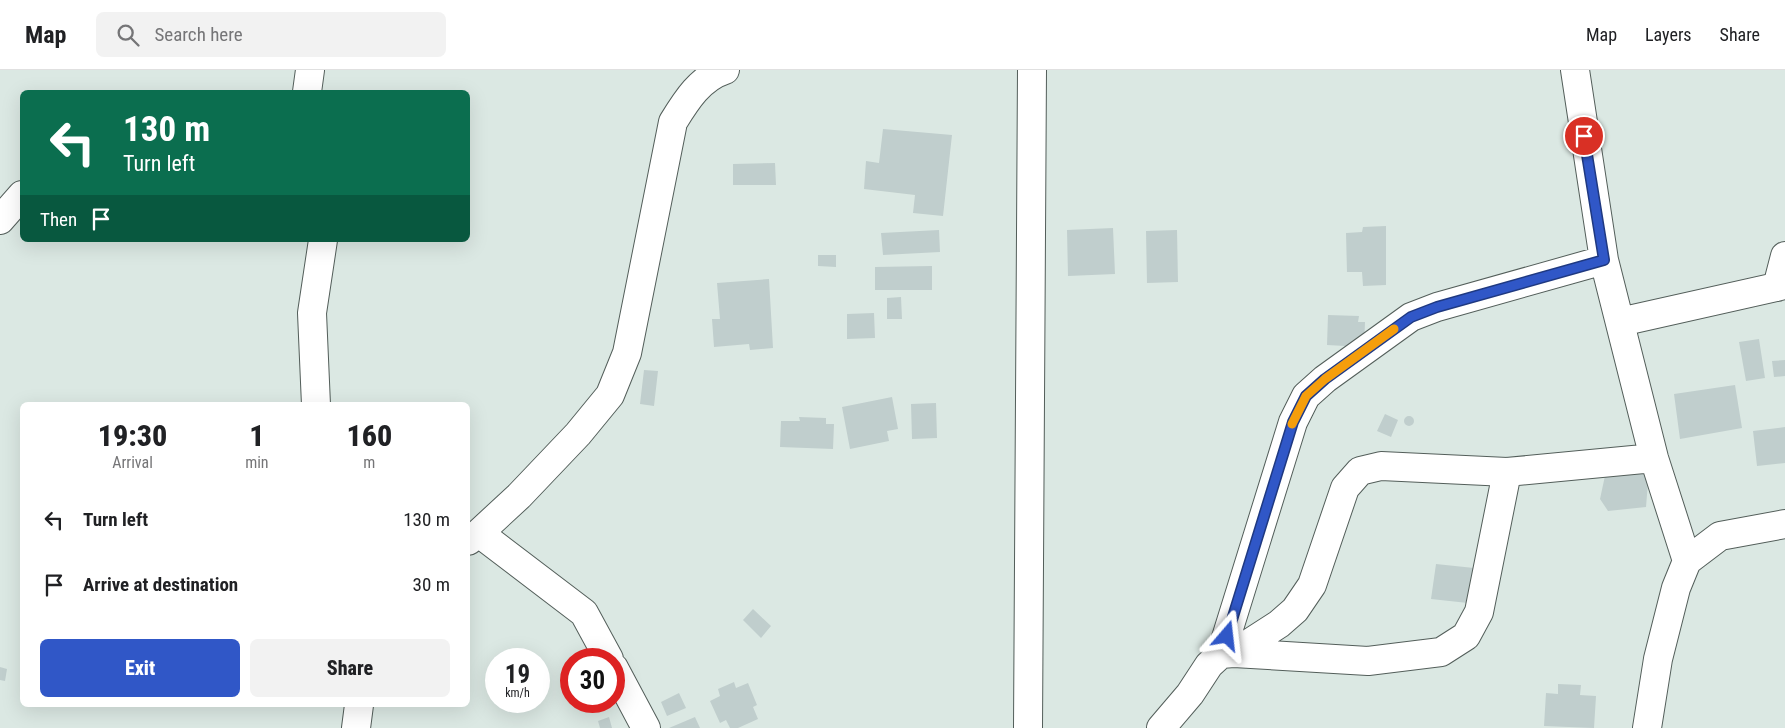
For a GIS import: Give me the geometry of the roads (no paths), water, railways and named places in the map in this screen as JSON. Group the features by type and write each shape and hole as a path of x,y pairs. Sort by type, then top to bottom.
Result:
{"street":[{"path":"307,90 310,70"},
{"path":"603,648 584,614 473,537 519,496 578,434 610,394 627,353 673,122 692,93 716,73 724,70"},
{"path":"1028,728 1032,70"},
{"path":"1575,70 1604,260 1654,458 1687,561"},
{"path":"0,220 20,197"},
{"path":"316,402 312,313 323,242"},
{"path":"1620,322 1781,286 1785,256"},
{"path":"1228,654 1293,422 1306,396 1325,379 1411,317 1437,307 1604,260"},
{"path":"1161,728 1190,694 1209,665 1279,624 1295,610 1312,585 1345,488 1360,471 1381,466 1508,472 1654,458"},
{"path":"1228,654 1368,661 1441,652 1454,644 1466,636 1479,612 1508,472"},
{"path":"1647,728 1658,659 1676,588 1687,561 1720,536 1785,524"},
{"path":"625,689 646,728"},
{"path":"356,728 359,707"}]}
